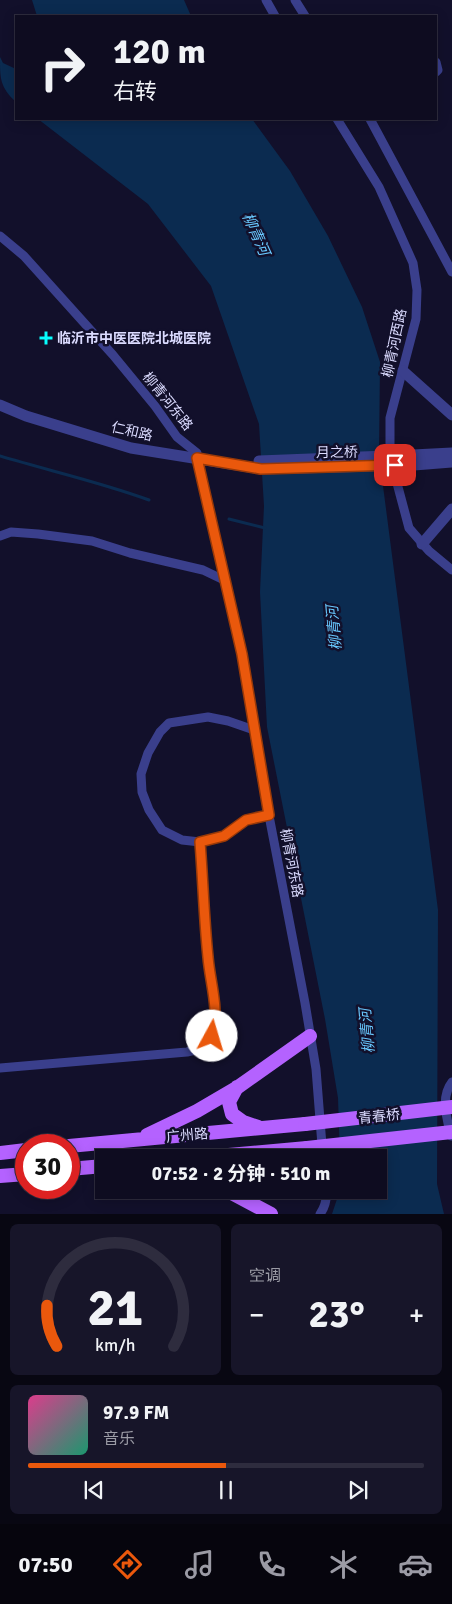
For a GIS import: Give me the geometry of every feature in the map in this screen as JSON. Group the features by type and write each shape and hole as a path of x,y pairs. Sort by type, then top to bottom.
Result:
{"main road":[{"path":"139,1139 197,1111 238,1087 310,1036"},
{"path":"238,1087 229,1102 232,1114 243,1122 262,1128"},
{"name":"青春桥","path":"305,1124 452,1107"},
{"name":"广州路","path":"80,1145 305,1124"},
{"name":"青春桥","path":"307,1148 452,1132"},
{"name":"广州路","path":"299,1149 307,1148"},
{"path":"0,1153 15,1151"},
{"path":"80,1168 95,1167"},
{"path":"0,1176 15,1175"},
{"path":"242,1199 271,1214"}],"street":[{"path":"266,0 274,15"},
{"path":"295,0 304,15"},
{"name":"柳青河西路","path":"338,120 379,187 413,263 417,290 416,319 390,418 390,457 409,528 429,551 452,570"},
{"path":"371,120 452,272"},
{"name":"柳青河东路","path":"0,236 24,256 113,355 155,406 177,437 197,456 242,654 269,815 316,1069 322,1149"},
{"path":"403,371 452,415"},
{"name":"仁和路","path":"0,399 28,410 132,442 197,456"},
{"name":"仁和路","path":"0,405 35,419 130,448 260,465"},
{"path":"413,460 452,453"},
{"path":"413,460 452,462"},
{"name":"月之桥","path":"260,465 413,460"},
{"path":"422,544 452,508"},
{"path":"0,536 11,532 92,541 130,553 203,570 226,581"},
{"path":"254,730 208,717 170,724 160,732 148,753 141,774 142,792 149,810 162,830 182,840 200,842 224,836 246,820 269,815"},
{"path":"0,1068 187,1052 208,1047 215,1025 208,958 200,842"},
{"path":"452,1082 446,1089 446,1114 452,1138"},
{"path":"320,1214 327,1199"}],"water":[{"path":"32,0 184,0 191,15 37,15"},
{"path":"0,57 3,63 15,69 15,101 4,87 0,71"},
{"name":"柳青河","path":"39,120 253,120 290,171 328,236 362,307 380,362 379,455 438,910 437,1184 444,1214 332,1214 337,1199 387,1199 387,1149 340,1149 338,1098 325,1019 267,727 260,592 264,506 259,424 211,286 148,204"}],"waterway":[{"path":"0,456 94,482 149,500"},
{"path":"229,519 265,528"}],"place":[{"name":"临沂市中医医院北城医院","path":"46,338"}],"route":[{"path":"212,1036 215,1025 208,958 200,842 224,836 246,820 269,815 242,654 197,458 261,469 395,465"}]}
